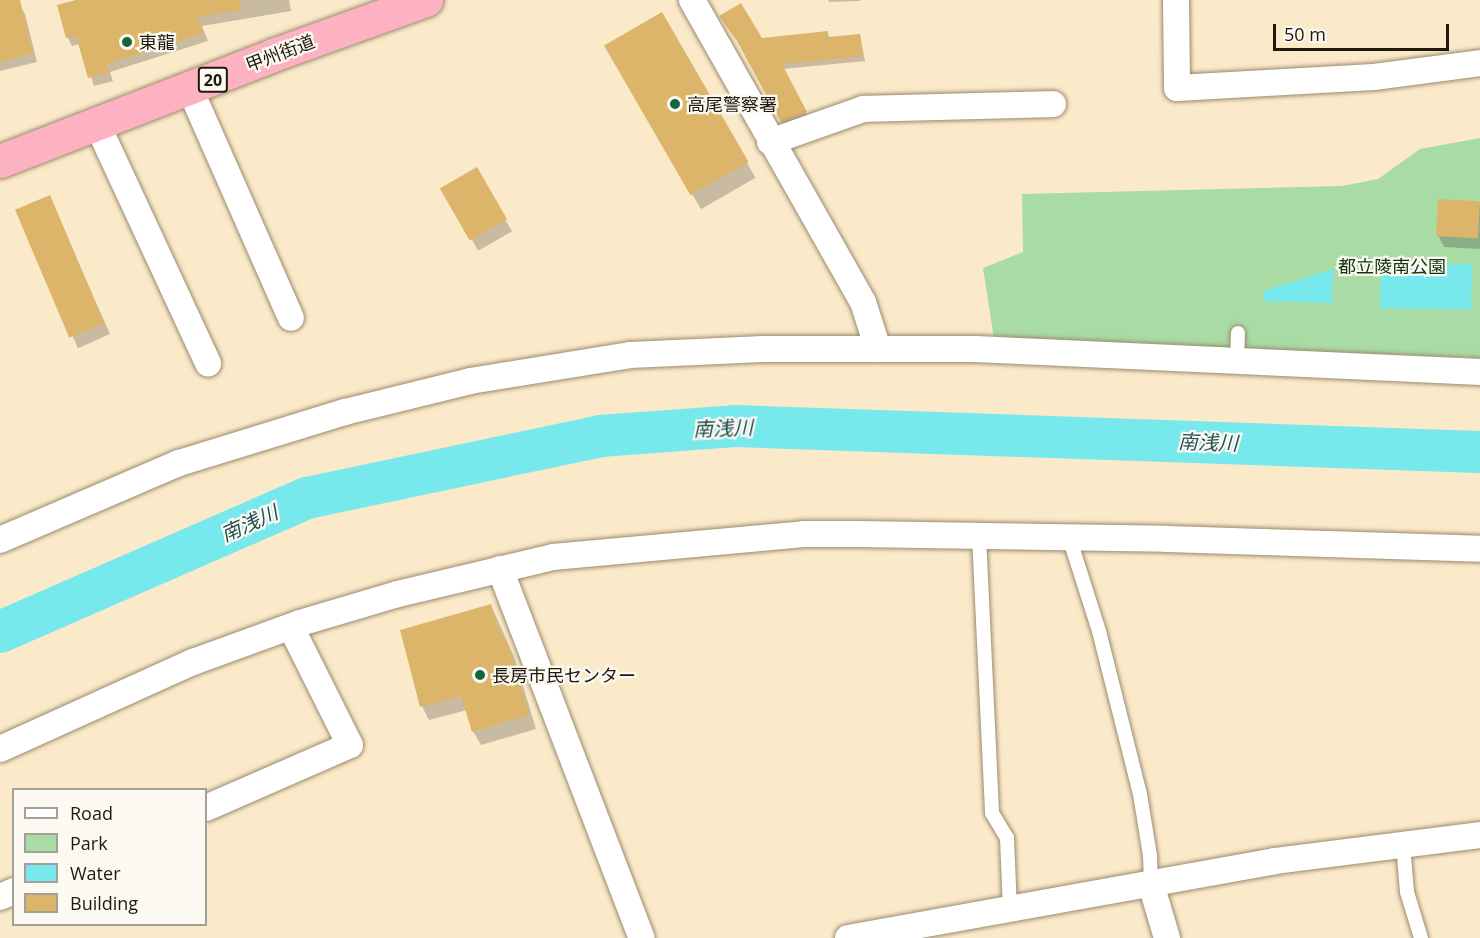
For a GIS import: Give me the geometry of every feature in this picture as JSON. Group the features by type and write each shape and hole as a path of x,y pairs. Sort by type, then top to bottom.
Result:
{"highway":[{"name":"甲州街道","path":"0,161 283,51 426,0"}],"street":[{"path":"692,0 770,142 828,237 863,302 878,349"},
{"path":"1176,0 1177,88 1374,76 1480,63"},
{"path":"190,89 291,318"},
{"path":"770,142 863,109 1053,104"},
{"path":"97,124 208,363"},
{"path":"0,540 179,463 345,412 470,381 630,356 763,348 975,349 1480,372"},
{"path":"0,749 193,662 291,627 398,594 553,557 804,534 1069,537 1480,549"},
{"path":"500,569 642,938"},
{"path":"207,808 350,745 291,627"},
{"path":"848,938 928,931 1010,910 1275,861 1480,835"},
{"path":"1151,884 1167,938"}],"lane":[{"path":"1237,361 1238,333"},
{"path":"979,536 992,813 1007,838 1010,910"},
{"path":"1069,537 1094,612 1140,794 1150,856 1151,884"},
{"path":"1403,845 1407,892 1421,938"}],"green space":[{"name":"都立陵南公園","path":"1480,138 1480,358 994,339 983,268 1023,252 1022,194 1342,186 1378,179 1420,149"}],"water":[{"path":"1381,263 1472,265 1471,310 1380,308"},
{"path":"1333,269 1332,303 1264,301 1263,291"}],"building":[{"path":"0,0 20,0 33,53 0,62"},
{"path":"76,0 240,0 241,10 198,17 204,33 107,64 109,73 88,78 76,36 66,38 57,5"},
{"path":"741,3 762,38 828,31 828,37 860,34 863,56 782,64 807,112 781,122 737,41 719,16"},
{"path":"662,12 748,162 690,195 604,46"},
{"path":"477,167 507,219 470,240 440,188"},
{"path":"50,195 104,323 69,338 15,210"},
{"path":"1438,199 1480,201 1478,238 1436,236"},
{"name":"長房市民センター","path":"491,604 501,637 504,636 508,644 529,715 472,732 461,696 420,707 400,630"}],"waterway":[{"name":"南浅川","path":"0,632 307,498 600,436 735,426 1480,452"}],"place":[{"name":"東龍","path":"127,42"},
{"name":"高尾警察署","path":"675,104"},
{"name":"長房市民センター","path":"480,675"}]}
